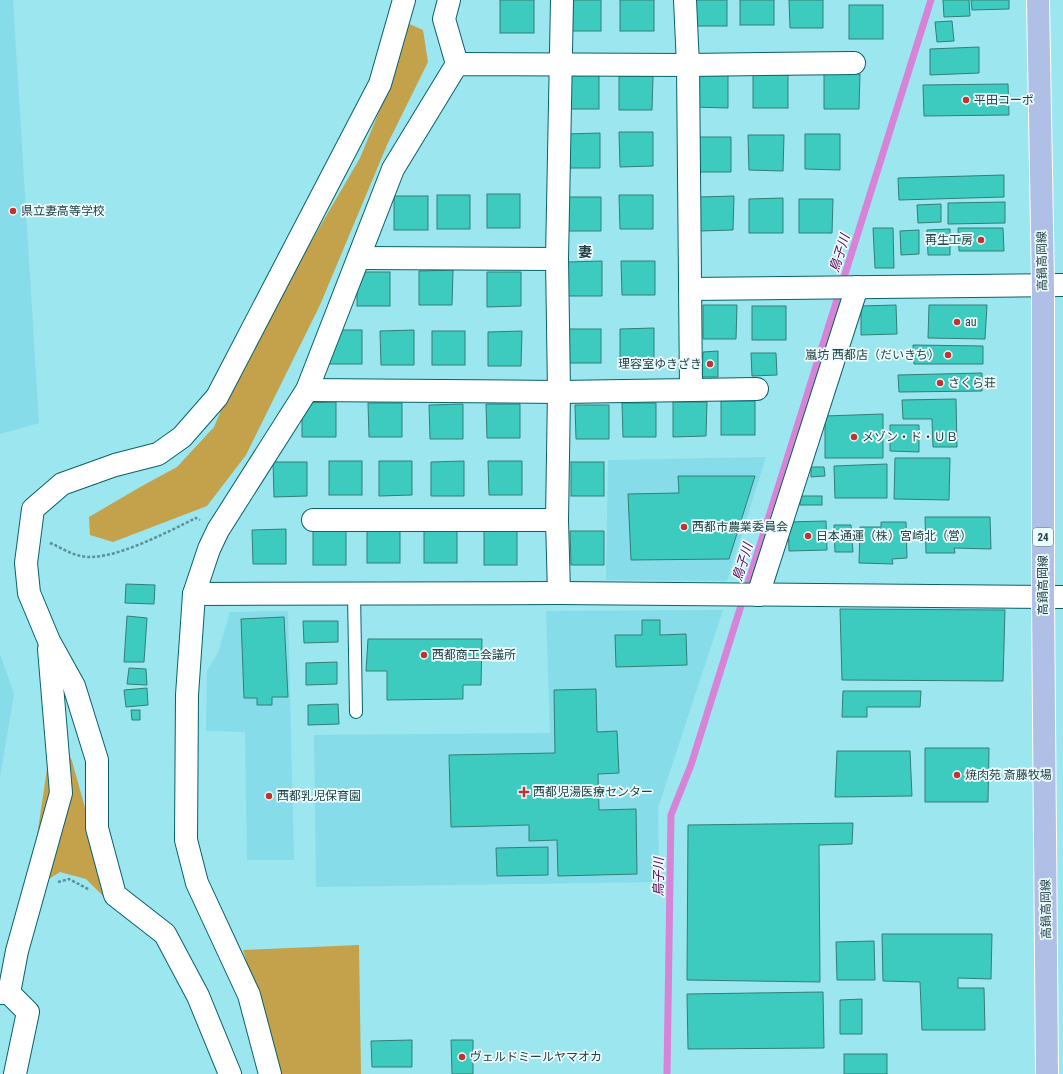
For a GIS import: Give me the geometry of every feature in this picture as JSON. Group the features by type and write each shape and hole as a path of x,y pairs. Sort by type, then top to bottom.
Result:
{"main road":[{"name":"高鍋高岡線","path":"1038,0 1053,285 1053,598 1047,1074"}],"street":[{"path":"230,1074 198,996 165,934 115,895 97,828 97,760 74,686 49,642 29,593 26,563 34,509 62,484 115,465 158,454 182,437 217,397 380,84 404,0"},
{"path":"270,1074 249,995 197,883 186,840 187,695 194,594 209,549 218,530 307,390 393,169 457,64 444,19 449,0"},
{"path":"558,593 557,520 559,392 557,259 562,0"},
{"path":"685,0 688,65 691,390"},
{"path":"457,64 561,63 688,65 854,63"},
{"path":"359,258 557,259"},
{"path":"690,289 1053,285"},
{"path":"758,595 857,287"},
{"path":"307,390 559,392 757,389"},
{"path":"313,520 557,520"},
{"path":"194,594 558,593 1053,598"},
{"path":"15,1074 28,1012 4,993 61,793 49,642"}],"lane":[{"path":"354,593 356,712"}],"path":[{"path":"30,536 81,556 95,557 119,553 196,518 218,530"},
{"path":"52,884 69,879 90,890 94,895"}],"shaded area":[{"name":"県立妻高等学校","path":"0,0 13,0 39,423 0,434"},
{"path":"407,23 423,30 428,62 387,145 320,305 246,455 207,506 113,542 90,535 89,517 177,467 214,427 242,360 360,158 395,73"},
{"path":"766,457 727,581 606,580 608,460"},
{"path":"723,610 658,808 659,882 316,887 314,735 550,733 546,611"},
{"name":"西都乳児保育園","path":"288,611 294,860 247,860 245,732 206,731 207,671 218,653 230,612"},
{"path":"0,654 14,694 0,777"},
{"path":"54,722 72,761 112,905 86,879 60,872 41,884 28,897"},
{"path":"359,945 361,1074 281,1074 243,950"}],"building":[{"path":"500,0 534,0 534,33 500,33"},
{"path":"568,0 601,0 601,31 568,31"},
{"path":"620,0 654,0 654,31 620,31"},
{"path":"694,0 727,0 727,26 694,26"},
{"path":"740,0 774,0 774,25 740,25"},
{"path":"789,0 823,0 823,28 790,28"},
{"path":"943,0 969,0 970,16 944,17"},
{"path":"971,0 1009,0 1009,9 972,10"},
{"path":"849,5 883,5 883,39 849,39"},
{"path":"952,21 954,41 937,42 935,22"},
{"path":"979,47 979,73 930,75 930,49"},
{"path":"693,72 728,72 728,108 693,107"},
{"path":"753,72 788,72 788,108 753,108"},
{"path":"824,73 860,74 859,109 824,109"},
{"path":"566,75 599,75 599,109 566,109"},
{"path":"619,76 653,76 652,110 619,110"},
{"name":"平田コーポ","path":"1008,84 1009,115 924,116 923,85"},
{"path":"619,132 653,132 653,166 620,167"},
{"path":"600,133 600,168 567,168 566,134"},
{"path":"805,134 840,134 840,170 805,169"},
{"path":"748,135 784,135 783,171 749,170"},
{"path":"695,137 731,137 731,172 696,172"},
{"path":"1004,175 1004,197 899,200 898,178"},
{"path":"487,194 520,194 520,228 487,228"},
{"path":"437,195 470,195 470,229 437,229"},
{"path":"619,195 653,195 653,229 620,229"},
{"path":"394,196 428,196 428,230 394,230"},
{"path":"734,196 733,230 700,231 700,197"},
{"path":"567,197 601,197 601,231 568,231"},
{"path":"783,198 783,233 749,233 749,199"},
{"path":"799,199 833,199 832,233 799,233"},
{"path":"1005,202 1005,223 948,224 948,203"},
{"path":"941,204 941,222 918,223 917,205"},
{"path":"873,228 893,228 894,268 875,268"},
{"name":"再生工房","path":"958,228 1003,228 1004,251 959,251"},
{"path":"950,229 950,255 928,255 927,230"},
{"path":"919,230 919,254 901,255 900,231"},
{"path":"602,261 602,296 568,296 568,262"},
{"path":"621,261 655,261 655,295 622,295"},
{"path":"453,270 452,305 419,305 419,271"},
{"path":"357,272 390,272 390,306 357,306"},
{"path":"487,272 521,272 521,306 487,307"},
{"path":"703,305 737,305 736,339 703,339"},
{"path":"896,305 897,334 861,335 861,306"},
{"name":"au","path":"929,305 987,305 985,339 928,338"},
{"path":"752,306 786,306 786,340 752,340"},
{"path":"654,328 654,363 620,363 620,329"},
{"path":"568,329 601,329 601,363 568,363"},
{"path":"329,330 362,330 362,364 329,364"},
{"path":"414,330 414,365 381,365 380,331"},
{"path":"432,331 465,331 465,365 432,365"},
{"path":"522,331 521,366 488,366 488,332"},
{"name":"嵐坊 西都店（だいきち）","path":"913,345 983,346 983,364 914,364"},
{"name":"理容室ゆきざき","path":"718,351 718,377 702,377 703,352"},
{"path":"751,353 776,353 777,375 752,376"},
{"name":"さくら荘","path":"982,373 982,391 899,392 898,375"},
{"path":"956,399 957,447 933,447 932,419 903,419 902,400"},
{"path":"721,401 755,401 755,435 721,435"},
{"path":"336,402 336,437 302,437 302,403"},
{"path":"673,402 707,402 706,436 673,437"},
{"path":"368,403 402,403 402,437 369,437"},
{"path":"622,403 656,403 656,437 623,437"},
{"path":"463,404 463,439 430,439 429,405"},
{"path":"486,404 520,404 520,438 487,438"},
{"path":"575,405 609,405 609,439 576,439"},
{"name":"メゾン・ド・ＵＢ","path":"883,414 883,458 825,458 825,416"},
{"path":"890,425 919,425 919,452 890,451"},
{"path":"895,458 950,458 949,500 894,499"},
{"path":"329,461 362,461 362,495 329,495"},
{"path":"379,461 412,461 412,495 379,496"},
{"path":"464,461 464,496 431,496 431,462"},
{"path":"488,461 522,461 522,495 489,495"},
{"path":"273,462 307,462 307,496 274,497"},
{"path":"571,462 604,462 604,496 571,496"},
{"path":"887,464 887,498 835,498 834,466"},
{"path":"811,467 824,467 825,476 811,477"},
{"name":"西都市農業委員会","path":"678,476 755,476 729,559 631,560 628,494 679,493"},
{"path":"800,496 822,496 822,505 800,505"},
{"path":"925,517 990,517 991,549 954,548 955,553 926,553"},
{"name":"日本通運（株）宮崎北（営）","path":"826,521 827,550 789,551 788,522"},
{"path":"881,522 906,522 907,558 892,559 893,564 859,563 860,527 881,527"},
{"path":"834,525 851,525 853,552 835,552"},
{"path":"367,528 400,528 400,563 367,563"},
{"path":"286,529 286,564 253,564 252,530"},
{"path":"424,529 457,529 457,563 424,563"},
{"path":"313,531 346,531 346,565 313,565"},
{"path":"484,531 517,531 517,565 484,565"},
{"path":"570,531 604,531 604,565 571,565"},
{"path":"126,584 155,585 154,604 125,603"},
{"path":"840,609 1005,610 1003,681 842,680"},
{"path":"127,616 147,618 144,662 124,662"},
{"path":"284,617 288,697 272,697 272,705 257,705 257,698 244,698 241,619"},
{"path":"642,620 660,620 660,635 686,634 687,665 616,667 615,635 642,635"},
{"path":"303,621 338,621 338,642 304,643"},
{"name":"西都商工会議所","path":"368,639 482,639 481,685 463,685 463,699 387,700 387,671 366,671"},
{"path":"337,662 337,684 306,685 306,663"},
{"path":"129,668 146,669 147,685 127,684"},
{"path":"147,688 148,705 126,707 124,690"},
{"name":"西都児湯医療センター","path":"596,689 597,732 617,731 619,773 598,774 599,810 636,809 637,874 558,876 557,840 529,841 529,825 451,827 449,755 555,753 554,690"},
{"path":"843,691 921,691 920,707 867,707 867,717 842,717"},
{"path":"338,704 339,724 308,725 308,705"},
{"path":"131,710 140,710 140,720 132,720"},
{"name":"焼肉苑 斎藤牧場","path":"925,748 989,748 988,802 925,802"},
{"path":"837,751 910,751 912,796 835,797"},
{"path":"853,823 852,844 819,845 820,982 687,980 688,825"},
{"path":"548,847 548,875 497,876 496,848"},
{"path":"882,934 992,934 991,979 958,978 958,988 984,988 985,1030 922,1030 920,982 883,981"},
{"path":"874,941 875,980 837,980 836,942"},
{"path":"823,992 824,1048 688,1049 687,994"},
{"path":"862,999 862,1034 840,1034 840,1000"},
{"path":"412,1040 412,1067 372,1067 371,1041"},
{"name":"ヴェルドミールヤマオカ","path":"451,1040 473,1040 473,1074 452,1074"},
{"path":"844,1054 887,1054 887,1074 844,1074"}],"waterway":[{"name":"鳥子川","path":"667,1074 671,815 691,765 931,0"}],"place":[{"name":"平田コーポ","path":"966,100"},
{"name":"県立妻高等学校","path":"13,211"},
{"name":"再生工房","path":"981,240"},
{"name":"au","path":"957,322"},
{"name":"嵐坊 西都店（だいきち）","path":"948,355"},
{"name":"理容室ゆきざき","path":"710,364"},
{"name":"さくら荘","path":"940,383"},
{"name":"メゾン・ド・ＵＢ","path":"854,437"},
{"name":"西都市農業委員会","path":"684,527"},
{"name":"日本通運（株）宮崎北（営）","path":"808,536"},
{"name":"西都商工会議所","path":"424,655"},
{"name":"焼肉苑 斎藤牧場","path":"957,775"},
{"name":"西都児湯医療センター","path":"524,792"},
{"name":"西都乳児保育園","path":"269,796"},
{"name":"ヴェルドミールヤマオカ","path":"462,1057"}],"district":[{"name":"妻","path":"585,252"}]}
